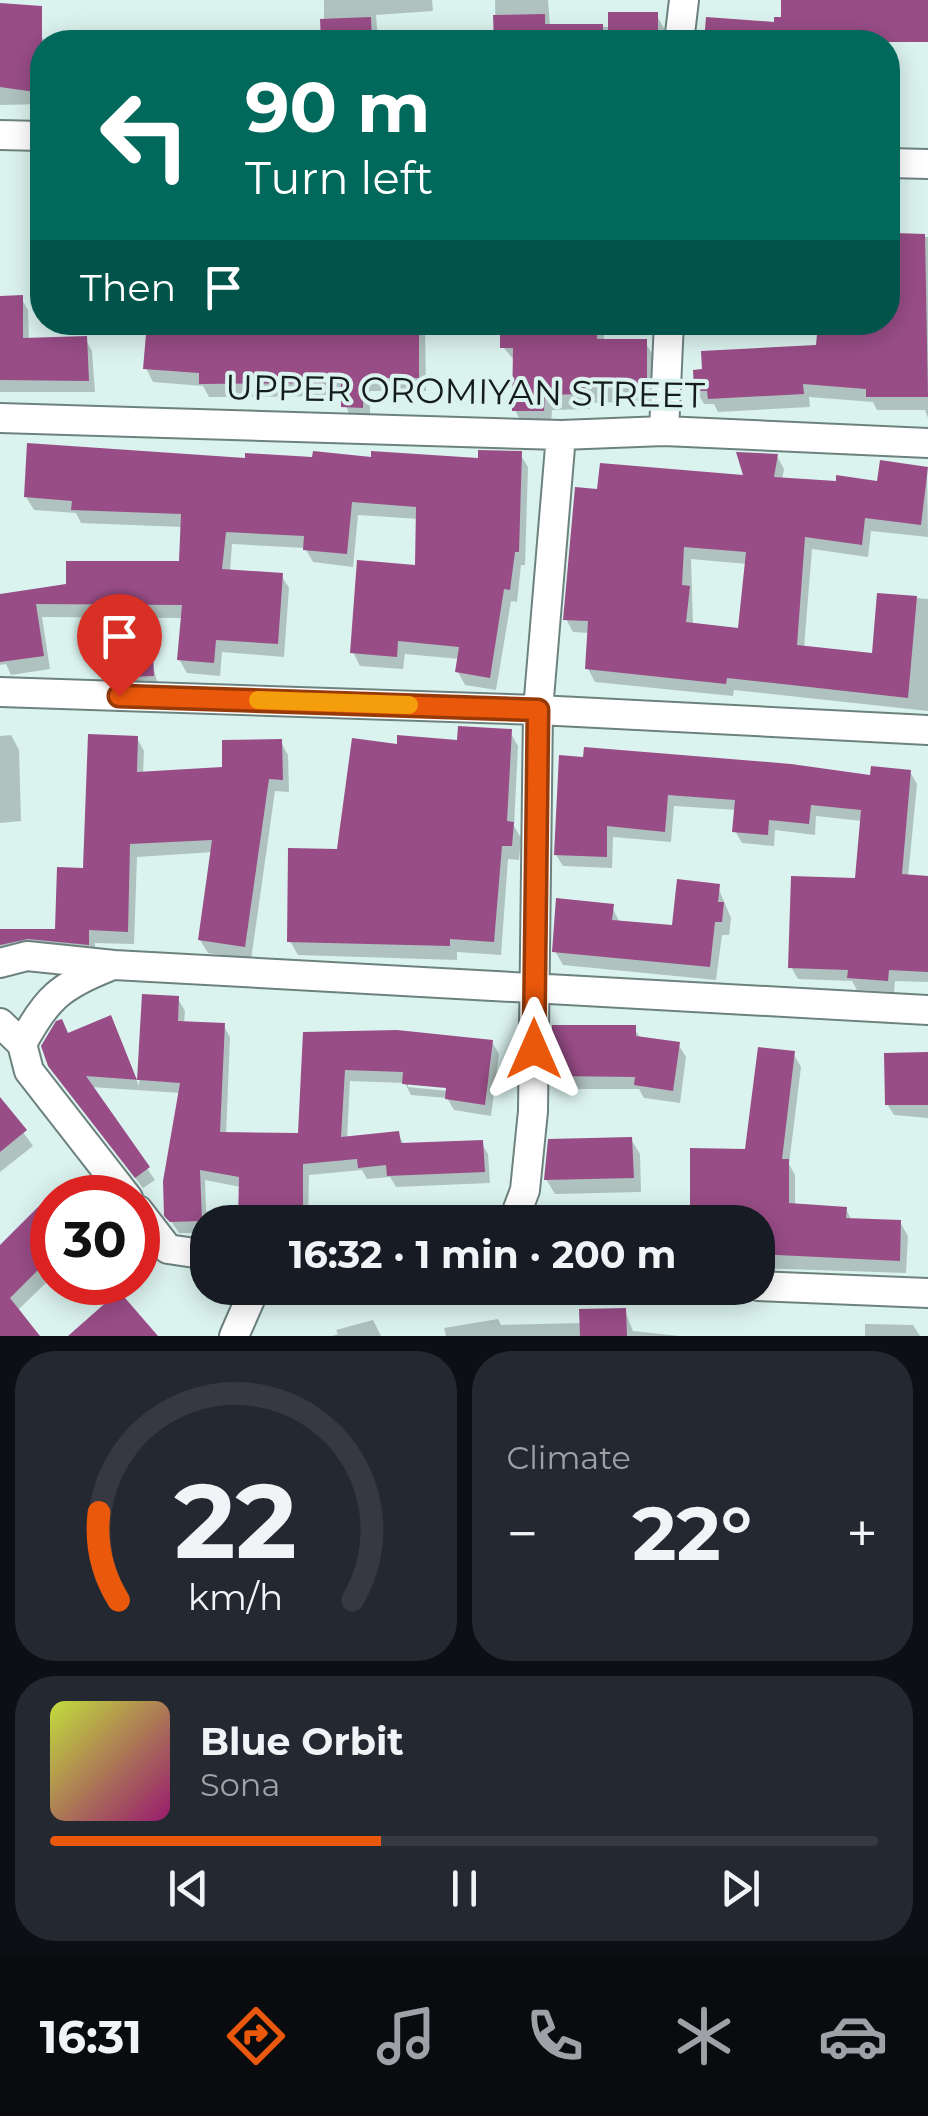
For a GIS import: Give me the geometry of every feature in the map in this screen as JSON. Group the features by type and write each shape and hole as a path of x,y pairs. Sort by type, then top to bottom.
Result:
{"street":[{"path":"680,30 684,0"},
{"path":"0,134 30,135"},
{"path":"900,163 928,164"},
{"path":"664,431 668,335"},
{"name":"UPPER OROMIYAN STREET","path":"0,418 562,435 664,431 928,443"},
{"path":"519,1205 533,1111 538,710 562,435"},
{"path":"0,692 538,710 928,730"},
{"path":"0,964 28,956 114,965 928,1010"},
{"path":"22,1044 41,1008 68,983 114,965"},
{"path":"0,1023 22,1044 29,1071 110,1175"},
{"path":"160,1239 168,1249 190,1252"},
{"path":"775,1287 928,1293"},
{"path":"234,1336 248,1305"}],"building":[{"path":"781,0 928,0 928,42 900,42 900,30 705,30 706,17 774,22 774,17 781,17"},
{"path":"0,3 42,6 42,30 30,30 30,91 0,87"},
{"path":"608,12 658,12 658,30 608,30"},
{"path":"545,14 545,24 603,24 603,30 494,30 493,15"},
{"path":"371,17 372,30 320,30 320,19"},
{"path":"900,233 925,234 928,397 866,397 866,389 803,384 804,394 708,399 707,391 694,391 693,370 702,369 701,351 816,345 817,335 900,335"},
{"path":"23,295 23,338 87,336 89,381 0,380 0,296"},
{"path":"146,335 419,335 419,378 364,378 363,408 341,407 341,383 199,384 199,373 143,369"},
{"path":"500,335 647,339 647,387 582,388 582,394 545,395 544,411 512,411 513,348 500,348"},
{"path":"27,443 245,458 245,453 312,457 313,451 371,457 371,451 478,458 478,450 522,451 519,552 515,552 510,590 504,589 490,678 455,672 459,647 398,641 397,657 350,653 357,560 415,565 416,507 352,502 347,554 303,550 304,536 226,532 222,569 283,573 278,644 216,640 214,663 177,660 182,605 36,604 44,656 0,662 0,594 66,584 66,561 179,561 181,514 71,510 72,501 24,497"},
{"path":"736,452 778,454 774,477 836,481 836,475 877,481 880,460 928,467 921,525 865,518 862,545 805,537 797,645 872,653 877,593 917,596 908,698 727,678 726,684 585,669 588,621 563,620 575,487 597,489 600,463 743,475","holes":["684,547 746,552 738,628 686,622 690,586 682,585"]},
{"path":"153,655 154,676 102,678 101,658"},
{"path":"458,726 512,729 507,821 514,822 512,846 502,846 494,942 450,939 450,946 287,942 288,848 337,849 352,738 397,744 397,735 457,740"},
{"path":"88,734 138,736 137,772 222,767 222,740 282,739 283,780 269,779 245,947 198,940 212,840 130,844 128,932 89,930 89,945 28,939 0,945 0,929 55,929 57,867 83,868"},
{"path":"584,747 791,764 870,775 871,766 911,770 902,874 928,876 928,972 889,970 888,981 847,978 848,970 788,968 791,876 855,878 861,810 811,805 809,824 769,820 768,835 732,832 735,800 668,795 665,832 607,826 607,857 554,855 559,755 583,757"},
{"path":"677,879 720,884 718,902 724,902 722,922 715,922 710,967 552,952 556,898 614,904 612,920 672,925"},
{"path":"142,994 179,996 178,1021 225,1023 220,1132 298,1133 303,1032 397,1030 493,1040 485,1105 445,1099 446,1088 402,1084 403,1072 345,1070 341,1137 399,1131 401,1143 483,1140 485,1172 387,1176 386,1165 358,1168 357,1159 303,1164 303,1205 238,1205 239,1177 200,1170 201,1205 190,1205 190,1221 170,1222 164,1216 163,1181 180,1083 137,1080"},
{"path":"111,1015 137,1080 86,1076 150,1167 139,1175 133,1175 48,1066 41,1046 56,1021 62,1019 68,1033"},
{"path":"552,1025 636,1025 636,1036 680,1042 673,1091 634,1085 635,1077 551,1076"},
{"path":"758,1047 795,1051 782,1159 789,1159 789,1203 847,1207 846,1218 901,1220 900,1261 775,1255 775,1205 690,1205 690,1148 745,1149"},
{"path":"928,1052 928,1105 885,1105 884,1053"},
{"path":"0,1097 27,1130 0,1152"},
{"path":"632,1137 634,1178 544,1180 548,1139"},
{"path":"30,1215 30,1278 10,1298 40,1336 0,1336 0,1245"},
{"path":"103,1305 131,1305 158,1336 68,1336"},
{"path":"626,1308 627,1336 580,1336 579,1309"}],"slow traffic":[{"path":"258,700 409,705"}],"route":[{"path":"119,696 538,710 534,1049"}]}
